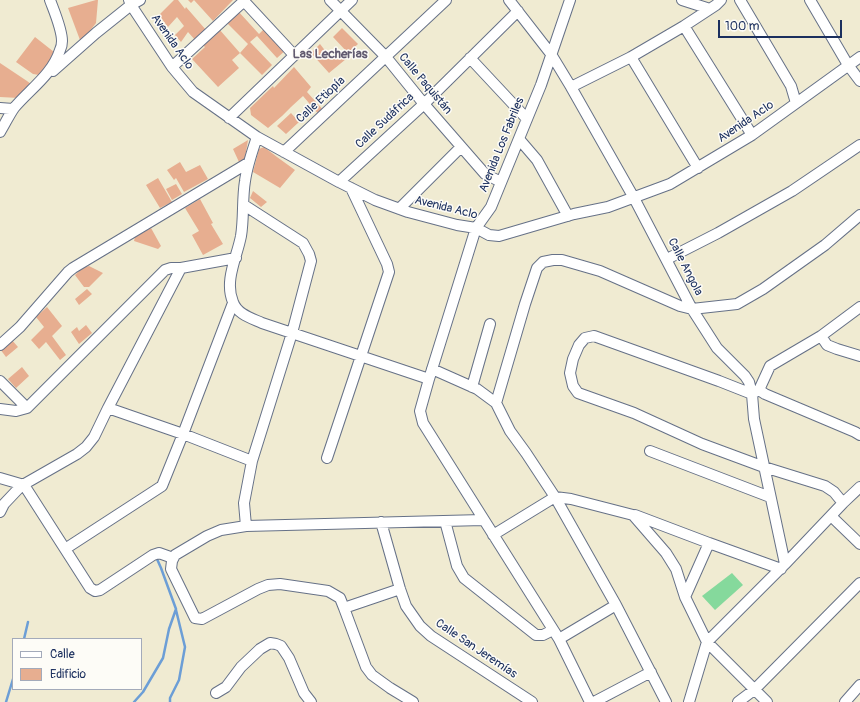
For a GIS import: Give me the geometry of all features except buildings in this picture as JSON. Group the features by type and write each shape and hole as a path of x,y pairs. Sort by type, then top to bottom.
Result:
{"street":[{"path":"40,82 57,57 62,42 60,30 50,0"},
{"path":"172,67 243,0 294,56"},
{"name":"Calle Paquistán","path":"330,0 386,57 424,104 485,174 501,182"},
{"path":"229,118 352,0"},
{"name":"Calle Etiopía","path":"284,152 446,0"},
{"name":"Calle Angola","path":"509,0 551,54 571,87 634,198 692,309 717,348 745,376 755,392 754,420 783,566"},
{"name":"Avenida Los Fabriles","path":"483,520 423,423 420,411 476,228 491,207 541,85 570,0"},
{"path":"682,0 710,9"},
{"path":"571,87 631,57 684,26 722,0"},
{"path":"740,0 791,86 796,103"},
{"path":"0,132 13,109 26,94 133,2"},
{"name":"Avenida Aclo","path":"133,2 172,67 193,92 258,137 339,182 375,200 408,212 457,225 476,228 489,235 499,236 568,216 608,207 670,184 752,135 860,57"},
{"path":"815,2 848,65 860,81"},
{"name":"Calle Sudáfrica","path":"339,182 424,104 518,11"},
{"path":"684,26 752,135"},
{"path":"631,57 698,168"},
{"path":"470,58 527,119"},
{"path":"0,108 13,109"},
{"path":"242,314 233,303 230,291 231,274 241,235 244,205 244,182 248,163 258,137"},
{"path":"519,139 537,160 568,216"},
{"path":"667,259 718,234 792,191 860,145"},
{"path":"399,209 461,147"},
{"path":"0,345 20,327 73,268 248,163"},
{"path":"328,458 389,272 387,264 351,188"},
{"path":"244,205 303,243 311,261 292,334 252,461 244,503 246,526"},
{"path":"496,403 537,268 543,262 562,260 600,271 680,306 692,309 737,304 764,289 825,245 860,215"},
{"path":"0,409 16,411 27,408 165,270 236,258"},
{"path":"0,512 4,504 21,486 77,454 86,447 94,437 181,268"},
{"path":"65,549 162,486 184,434 233,303"},
{"path":"755,392 770,366 821,336 860,307"},
{"path":"227,317 238,313 242,314 292,334 429,379"},
{"path":"472,387 490,324"},
{"path":"843,503 834,492 825,486 764,467 702,444 634,413 578,393 573,386 570,373 573,359 579,344 585,338 594,336 719,381 765,394 860,435"},
{"path":"821,336 827,345 860,356"},
{"path":"432,368 472,387 496,403 510,431 555,497 616,605 666,702"},
{"path":"0,381 27,408"},
{"path":"108,408 184,434 252,461"},
{"path":"650,451 770,497"},
{"path":"0,478 24,485 90,588 95,591 100,590 154,555 159,554 173,558"},
{"path":"689,702 707,642 860,487"},
{"path":"493,535 555,497 571,499 633,515 709,543 783,566"},
{"path":"633,515 666,553 676,569 685,597 707,642 766,702"},
{"path":"831,516 860,544"},
{"path":"413,702 372,675 366,667 340,598 328,591 280,584 268,585 202,619 195,618 171,569 173,558 175,555 206,536 221,530 246,526 483,520 559,639 590,702"},
{"path":"445,521 457,566 464,578 536,635 543,635 553,630"},
{"name":"Calle San Jeremías","path":"381,522 406,606 420,626 431,636 532,702"},
{"path":"685,597 709,543"},
{"path":"738,702 754,690 860,583"},
{"path":"344,608 400,589"},
{"path":"559,639 616,605"},
{"path":"216,693 226,686 241,667 260,649 270,643 281,646 289,658 304,693 311,702"},
{"path":"594,702 651,672"},
{"path":"845,702 860,685"}],"green space":[{"path":"732,573 743,585 715,610 702,596"}],"waterway":[{"path":"134,702 143,692 163,658 169,629 176,609 157,559"},
{"path":"170,702 170,698 179,680 185,647 176,610"},
{"path":"24,638 28,622"},
{"path":"6,702 12,682"}],"district":[{"name":"Las Lecherías","path":"330,55"}]}
